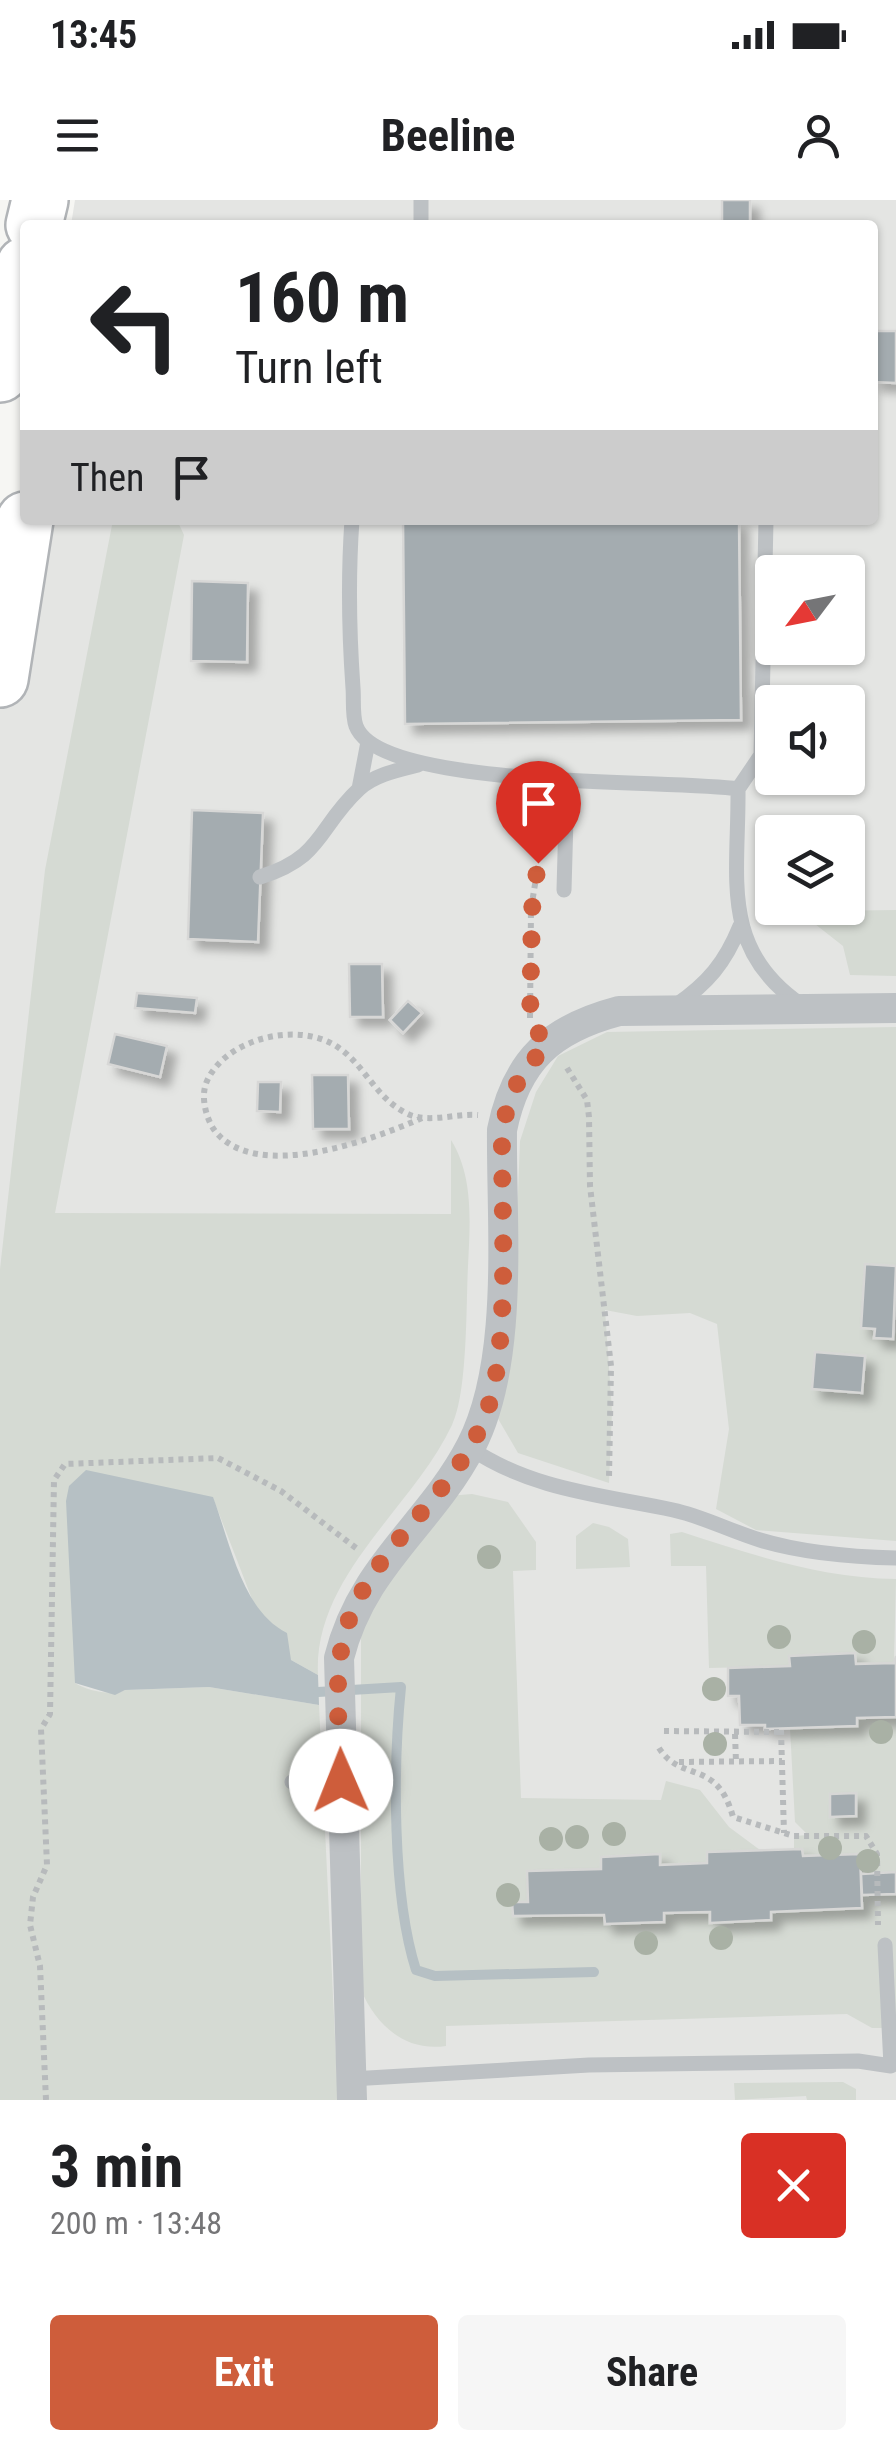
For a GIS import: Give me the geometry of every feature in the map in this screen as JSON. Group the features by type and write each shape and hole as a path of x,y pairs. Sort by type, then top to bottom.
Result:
{"highway":[{"path":"0,374 20,288"},
{"path":"0,679 24,525"}],"street":[{"path":"351,2090 339,1658 360,1595 470,1448 487,1410 498,1361 508,1094 527,1064 548,1045 584,1020 619,1010 896,1008"}],"lane":[{"path":"352,525 350,640 356,726 368,742 395,758 567,782 738,789"},
{"path":"672,1008 707,984 728,957 740,926 738,789 761,754 766,525"},
{"path":"360,789 368,742"},
{"path":"260,878 288,868 318,846 360,789 384,775 422,763"},
{"path":"564,890 567,782"},
{"path":"740,926 760,970 804,1006"},
{"path":"470,1448 495,1465 554,1488 672,1510 760,1540 827,1553 896,1558"},
{"path":"292,1782 341,1781"},
{"path":"351,2090 608,2065 858,2061 891,2066 886,1945"}],"path":[{"path":"538,850 532,909 530,1022 587,1100 590,1186 610,1366 608,1499"},
{"path":"422,1118 348,1147 299,1154 246,1153 228,1146 212,1127 204,1089 214,1064 233,1050 268,1037 310,1036 339,1047 385,1098 406,1114 422,1118 505,1116"},
{"path":"46,2100 40,1966 30,1925 33,1897 47,1865 41,1729 50,1714 54,1480 65,1464 218,1458 281,1492 381,1567"},
{"path":"664,1731 735,1734 781,1730 784,1833"},
{"path":"735,1734 736,1762"},
{"path":"659,1748 668,1762 713,1779 728,1796 734,1817 784,1833 855,1834 873,1844 878,1925 886,1945"},
{"path":"668,1762 782,1760"}],"shaded area":[{"path":"75,200 896,200 896,2100 0,2100 0,679 24,525 878,525 878,220 72,220"},
{"path":"112,525 179,525 184,535 55,1213 451,1214 451,1140 467,1185 470,1217 464,1370 457,1410 435,1456 368,1544 331,1606 321,1639 318,1675 291,1660 252,1599 213,1498 179,1491 75,1672 75,1683 100,1692 209,1687 319,1705 338,2100 0,2100 0,1269 45,870"},
{"path":"865,910 896,910 896,976 850,975 843,946 816,925 865,925"},
{"path":"896,1027 896,1266 865,1264 861,1327 875,1329 874,1338 893,1339 896,1332 896,1541 756,1530 716,1509 729,1429 717,1324 690,1313 637,1316 605,1310 612,1411 609,1483 518,1453 497,1417 512,1350 520,1141 536,1092 558,1056 607,1032"},
{"path":"86,1470 213,1497 248,1592 272,1623 287,1633 291,1660 318,1675 319,1705 209,1687 125,1690 115,1695 75,1683 66,1501 69,1486"},
{"path":"472,1494 508,1502 536,1542 536,1570 513,1571 521,1798 661,1800 666,1781 700,1790 729,1827 760,1850 707,1852 707,1863 660,1865 659,1854 601,1856 601,1869 528,1871 528,1902 512,1902 529,1917 604,1915 606,1924 663,1922 664,1913 710,1912 711,1923 771,1921 771,1912 862,1908 862,1895 896,1894 896,2028 872,2028 847,2014 446,2026 446,2046 431,2047 405,2040 375,2014 361,1990 361,1630 385,1583 448,1496"},
{"path":"593,1523 609,1527 628,1539 630,1567 576,1569 576,1536"},
{"path":"682,1532 814,1570 896,1579 894,1663 856,1664 855,1653 789,1657 790,1666 709,1668 706,1566 671,1566 670,1534"},
{"path":"896,1717 896,1872 861,1874 860,1854 803,1856 802,1849 794,1849 794,1836 808,1835 795,1822 790,1728 857,1726 857,1718"},
{"path":"843,2082 856,2089 856,2100 807,2100 806,2096 735,2100 734,2083"}],"building":[{"path":"722,200 750,200 750,220 722,220"},
{"path":"878,331 896,331 896,383 878,382"},
{"path":"403,525 739,525 741,720 405,724"},
{"path":"192,581 248,583 247,662 191,661"},
{"path":"192,810 263,813 258,942 188,939"},
{"path":"349,964 382,964 383,1017 350,1017"},
{"path":"137,993 197,998 195,1013 135,1008"},
{"path":"408,1001 422,1013 403,1033 390,1020"},
{"path":"115,1034 167,1046 160,1077 108,1064"},
{"path":"312,1075 348,1075 349,1129 313,1129"},
{"path":"258,1082 281,1082 280,1112 257,1111"},
{"path":"865,1264 896,1266 893,1339 874,1338 875,1329 861,1328"},
{"path":"815,1352 865,1356 862,1393 812,1389"},
{"path":"855,1653 856,1664 894,1663 896,1656 896,1717 857,1718 857,1726 765,1729 765,1725 740,1725 739,1696 728,1696 728,1668 790,1666 789,1656"},
{"path":"856,1793 856,1816 830,1817 830,1794"},
{"path":"802,1849 803,1856 860,1854 862,1908 771,1912 771,1920 710,1923 710,1912 664,1913 664,1922 605,1924 604,1915 513,1916 512,1902 528,1902 527,1871 601,1869 601,1857 660,1854 660,1865 707,1863 707,1852"},
{"path":"896,1872 896,1894 862,1895 861,1874"}],"waterway":[{"path":"318,1692 401,1687 397,1754 399,1868 402,1905 416,1970 435,1976 594,1972"}],"route":[{"path":"341,1781 338,1671 347,1625 360,1595 470,1448 487,1410 498,1361 502,1130 508,1094 527,1064 548,1045 530,1022 532,909 538,863"}]}
